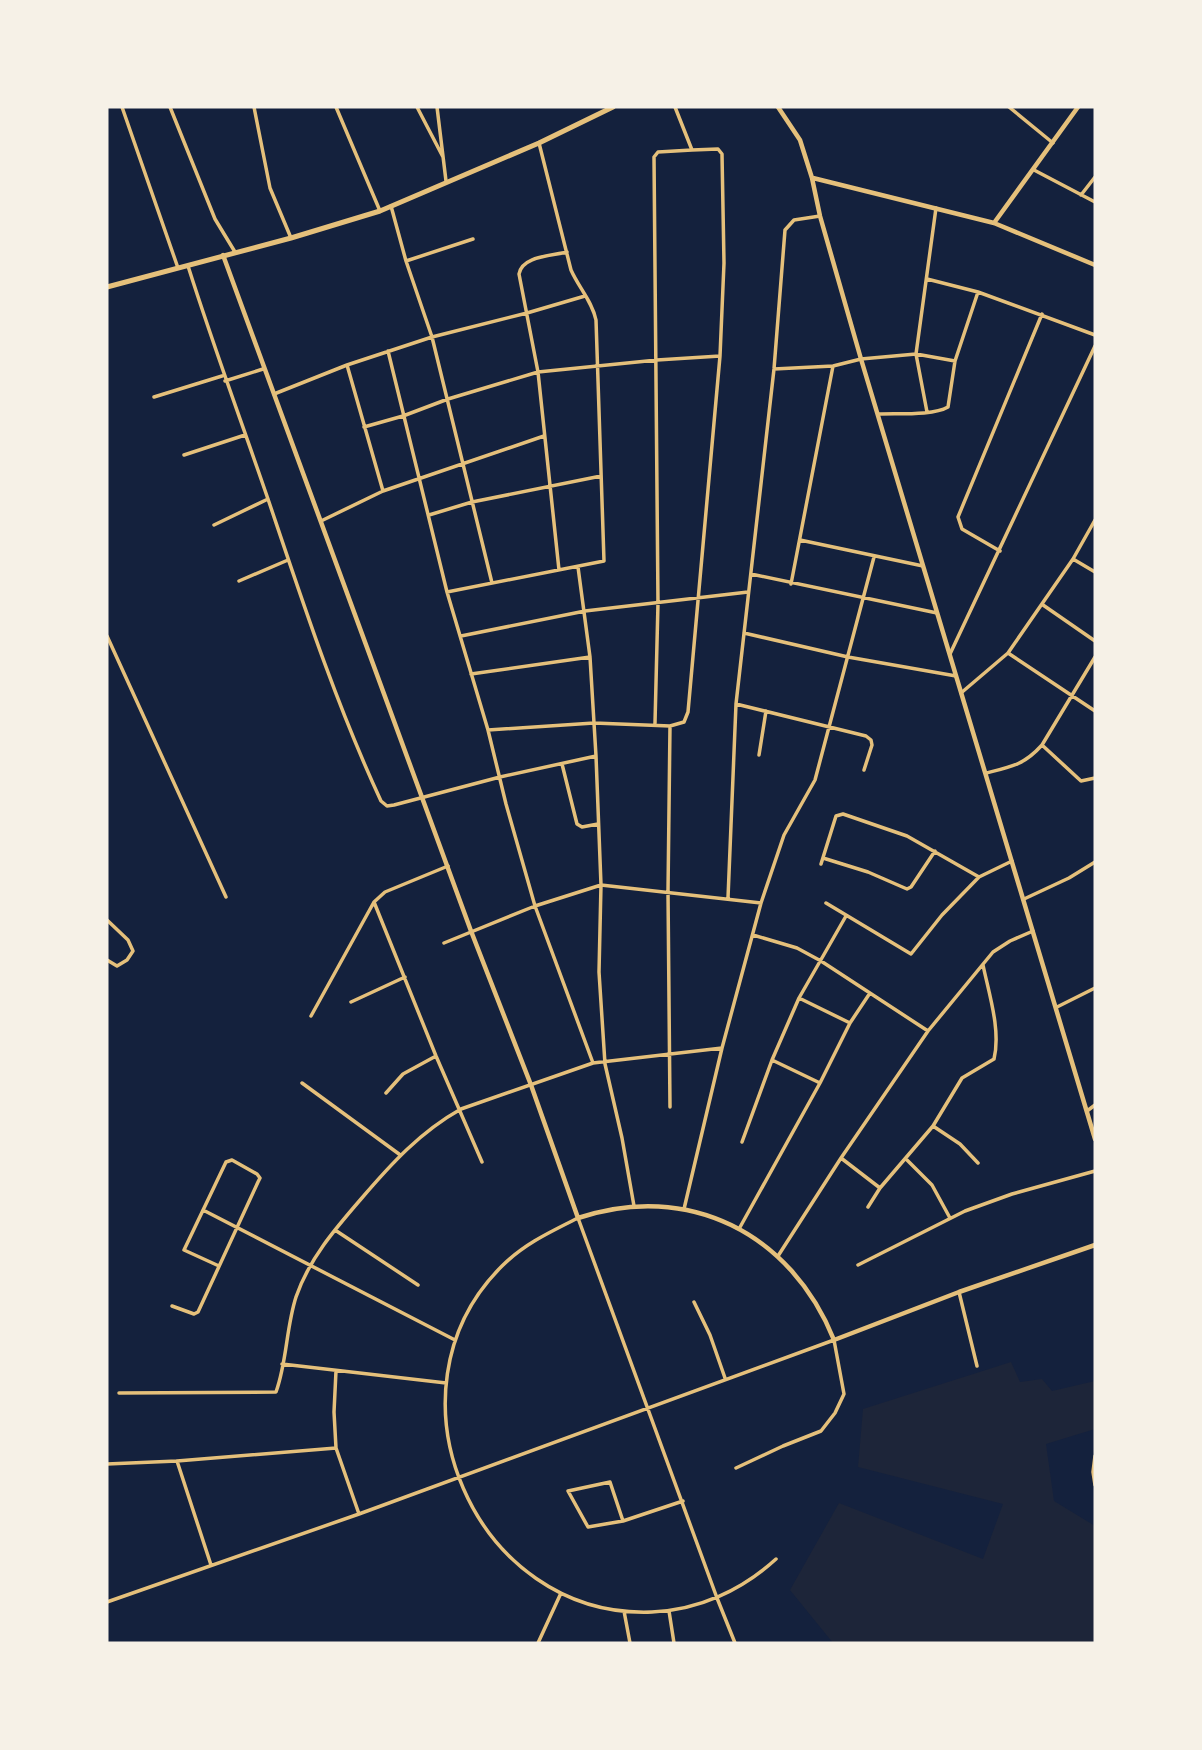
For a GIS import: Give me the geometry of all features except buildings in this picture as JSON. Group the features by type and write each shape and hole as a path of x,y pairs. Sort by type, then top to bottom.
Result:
{"main road":[{"path":"107,287 380,211 539,143 613,107"}],"street":[{"path":"122,107 178,268"},
{"path":"170,107 215,219 235,252"},
{"path":"254,107 270,188 290,238"},
{"path":"336,107 380,211"},
{"path":"417,107 445,162"},
{"path":"437,107 446,181"},
{"path":"675,107 692,150"},
{"path":"778,107 800,140 812,178 820,216 861,359 1095,1139"},
{"path":"1009,107 1053,143"},
{"path":"994,223 1079,107"},
{"path":"447,592 604,561 596,320 592,304 577,285 539,143"},
{"path":"488,730 594,723 670,726 684,722 688,712 696,599 720,356 724,263 721,151 718,149 658,152 654,157 657,360 655,724"},
{"path":"1034,170 1095,202"},
{"path":"1081,194 1095,177"},
{"path":"812,178 994,223 1095,265"},
{"path":"391,206 406,261 432,337 492,583"},
{"path":"928,412 916,354 936,208"},
{"path":"728,898 736,704 774,369 785,230 794,220 820,216"},
{"path":"406,261 472,239"},
{"path":"559,570 538,372 519,274 520,267 526,261 567,252"},
{"path":"223,255 735,1643"},
{"path":"188,266 225,382 318,648 356,746 381,801 387,806 423,799 500,777 596,756"},
{"path":"927,279 978,292 1095,335"},
{"path":"878,414 928,412 948,407 955,361 978,292"},
{"path":"273,395 347,365 432,337 585,296"},
{"path":"1000,551 962,529 958,517 1042,314"},
{"path":"950,654 1095,346"},
{"path":"388,351 447,592 488,730 506,804 536,906 593,1063"},
{"path":"774,369 833,366 861,359 916,354 955,361"},
{"path":"364,427 403,416 448,398 538,372 720,356"},
{"path":"347,365 383,491"},
{"path":"791,584 833,366"},
{"path":"225,382 263,369"},
{"path":"154,397 223,376"},
{"path":"184,455 245,435"},
{"path":"321,521 383,491 545,436"},
{"path":"429,515 472,502 601,476"},
{"path":"214,525 268,499"},
{"path":"961,692 1008,653 1043,605 1095,520"},
{"path":"799,539 925,566"},
{"path":"684,1209 722,1048 761,903 784,835 815,780 874,557"},
{"path":"1073,559 1095,572"},
{"path":"239,581 288,560"},
{"path":"578,567 590,657 596,756 601,885 600,972 605,1063 634,1206"},
{"path":"751,574 937,613"},
{"path":"461,636 585,611 748,592"},
{"path":"1043,605 1095,641"},
{"path":"744,633 848,657 956,676"},
{"path":"107,636 226,897"},
{"path":"1008,653 1095,711"},
{"path":"471,674 590,657"},
{"path":"986,773 1014,767 1031,757 1042,745 1095,657"},
{"path":"736,704 830,726 871,740 873,745 864,770"},
{"path":"759,755 766,710"},
{"path":"670,726 670,1107"},
{"path":"1042,745 1081,781 1095,778"},
{"path":"562,764 577,824 582,827 598,824"},
{"path":"821,864 836,816 843,814 907,836 979,877"},
{"path":"823,858 868,872 907,889 935,851"},
{"path":"826,904 911,954 942,915 979,877 1012,861"},
{"path":"1024,899 1069,878 1095,862"},
{"path":"311,1016 374,902 385,892 448,866"},
{"path":"444,943 536,906 601,885 761,903"},
{"path":"374,902 482,1162"},
{"path":"742,1142 772,1060 799,998 846,916"},
{"path":"107,920 128,940 133,951 127,960 117,966 107,960"},
{"path":"778,1256 928,1031 993,952 1033,931"},
{"path":"753,935 797,948 821,961 928,1031"},
{"path":"868,1207 880,1188 933,1126 962,1078 994,1059 996,1050 992,1009 982,965"},
{"path":"351,1002 405,976"},
{"path":"1057,1007 1095,988"},
{"path":"739,1228 820,1083 849,1023 870,993"},
{"path":"799,998 849,1023"},
{"path":"119,1393 277,1390 297,1297 310,1265 334,1230 399,1154 443,1119 461,1109 593,1063 722,1048"},
{"path":"386,1093 404,1074 436,1056"},
{"path":"772,1060 820,1083"},
{"path":"302,1083 399,1154"},
{"path":"1087,1111 1095,1105"},
{"path":"933,1126 960,1144 978,1163"},
{"path":"841,1158 880,1188"},
{"path":"906,1159 932,1185 950,1218"},
{"path":"172,1306 196,1314 219,1266 237,1228 260,1178 229,1160 184,1250 219,1266"},
{"path":"858,1265 950,1218 1012,1194 1095,1171"},
{"path":"736,1468 821,1431 835,1413 844,1394 834,1339 811,1293 778,1256 739,1228 684,1209 634,1206 605,1210 578,1218 533,1241 503,1265 478,1294 456,1340 446,1383 447,1431 459,1476 477,1516 502,1551 530,1575 561,1593 592,1605 624,1611 669,1611 717,1598 752,1578 776,1559"},
{"path":"203,1210 456,1340"},
{"path":"334,1230 418,1285"},
{"path":"107,1602 359,1514 959,1292 1095,1245"},
{"path":"959,1292 977,1366"},
{"path":"694,1302 710,1335 725,1378"},
{"path":"282,1364 446,1383"},
{"path":"336,1371 336,1448 359,1514"},
{"path":"107,1464 336,1448"},
{"path":"1095,1456 1095,1485"},
{"path":"177,1461 211,1565"},
{"path":"623,1521 610,1482 568,1491 586,1526 623,1521 683,1501"},
{"path":"538,1643 561,1593"},
{"path":"624,1611 630,1643"},
{"path":"669,1611 674,1643"}],"shaded area":[{"path":"1011,1362 1020,1382 1042,1379 1052,1391 1095,1381 1095,1429 1046,1444 1054,1501 1095,1526 1095,1643 833,1643 790,1590 839,1503 983,1559 1003,1504 858,1467 863,1409"}]}
